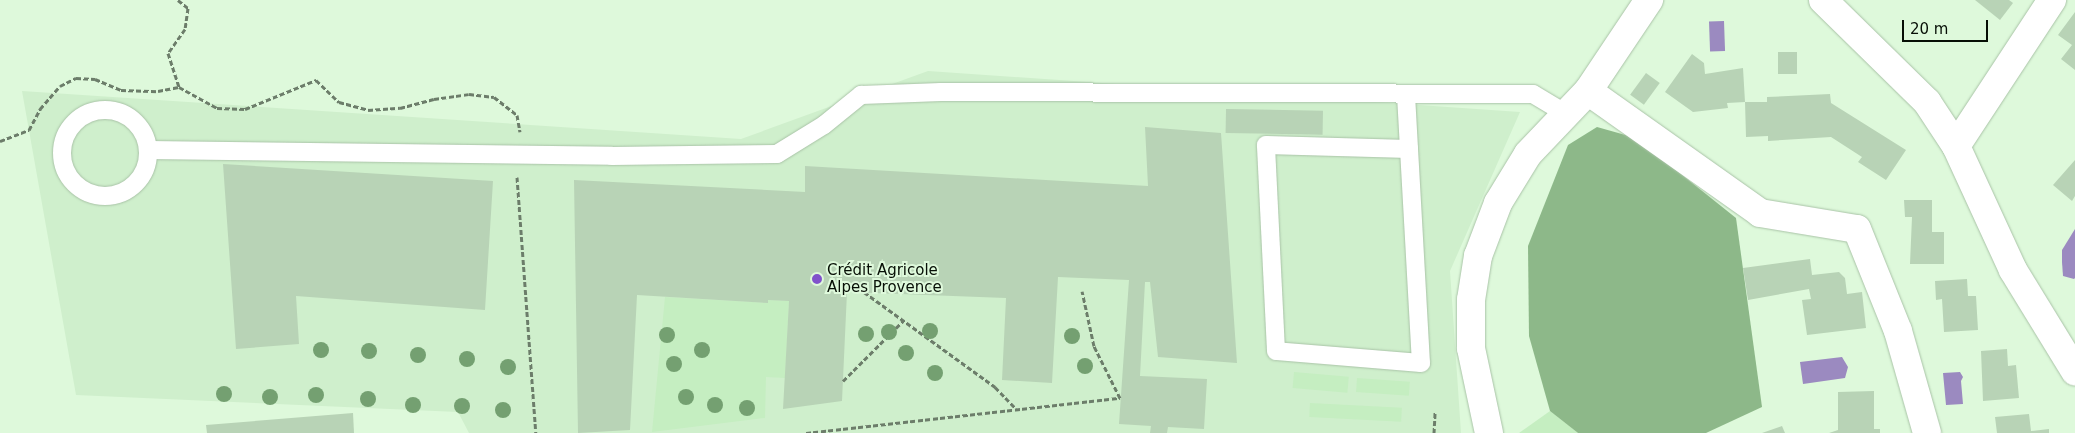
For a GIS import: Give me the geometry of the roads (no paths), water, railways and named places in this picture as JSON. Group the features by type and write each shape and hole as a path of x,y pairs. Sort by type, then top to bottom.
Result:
{"street":[{"path":"1489,433 1471,348 1471,300 1478,256 1503,195 1528,154 1588,90 1649,0"},
{"path":"1822,0 1921,96 1956,146 2013,270 2075,371"},
{"path":"1956,146 2052,0"},
{"path":"1588,90 1760,214 1857,229 1898,331 1927,433"}],"lane":[{"path":"148,150 520,155 777,154 824,125 861,95 941,92 1533,94 1566,114"},
{"path":"1406,95 1421,363 1276,351 1266,145 1409,149"},
{"path":"108,110 125,115 139,126 148,150 146,164 140,178 129,188 101,196 75,183 62,157 69,128 92,112 108,110"}],"place":[{"name":"Crédit Agricole Alpes Provence","path":"817,279"}]}
